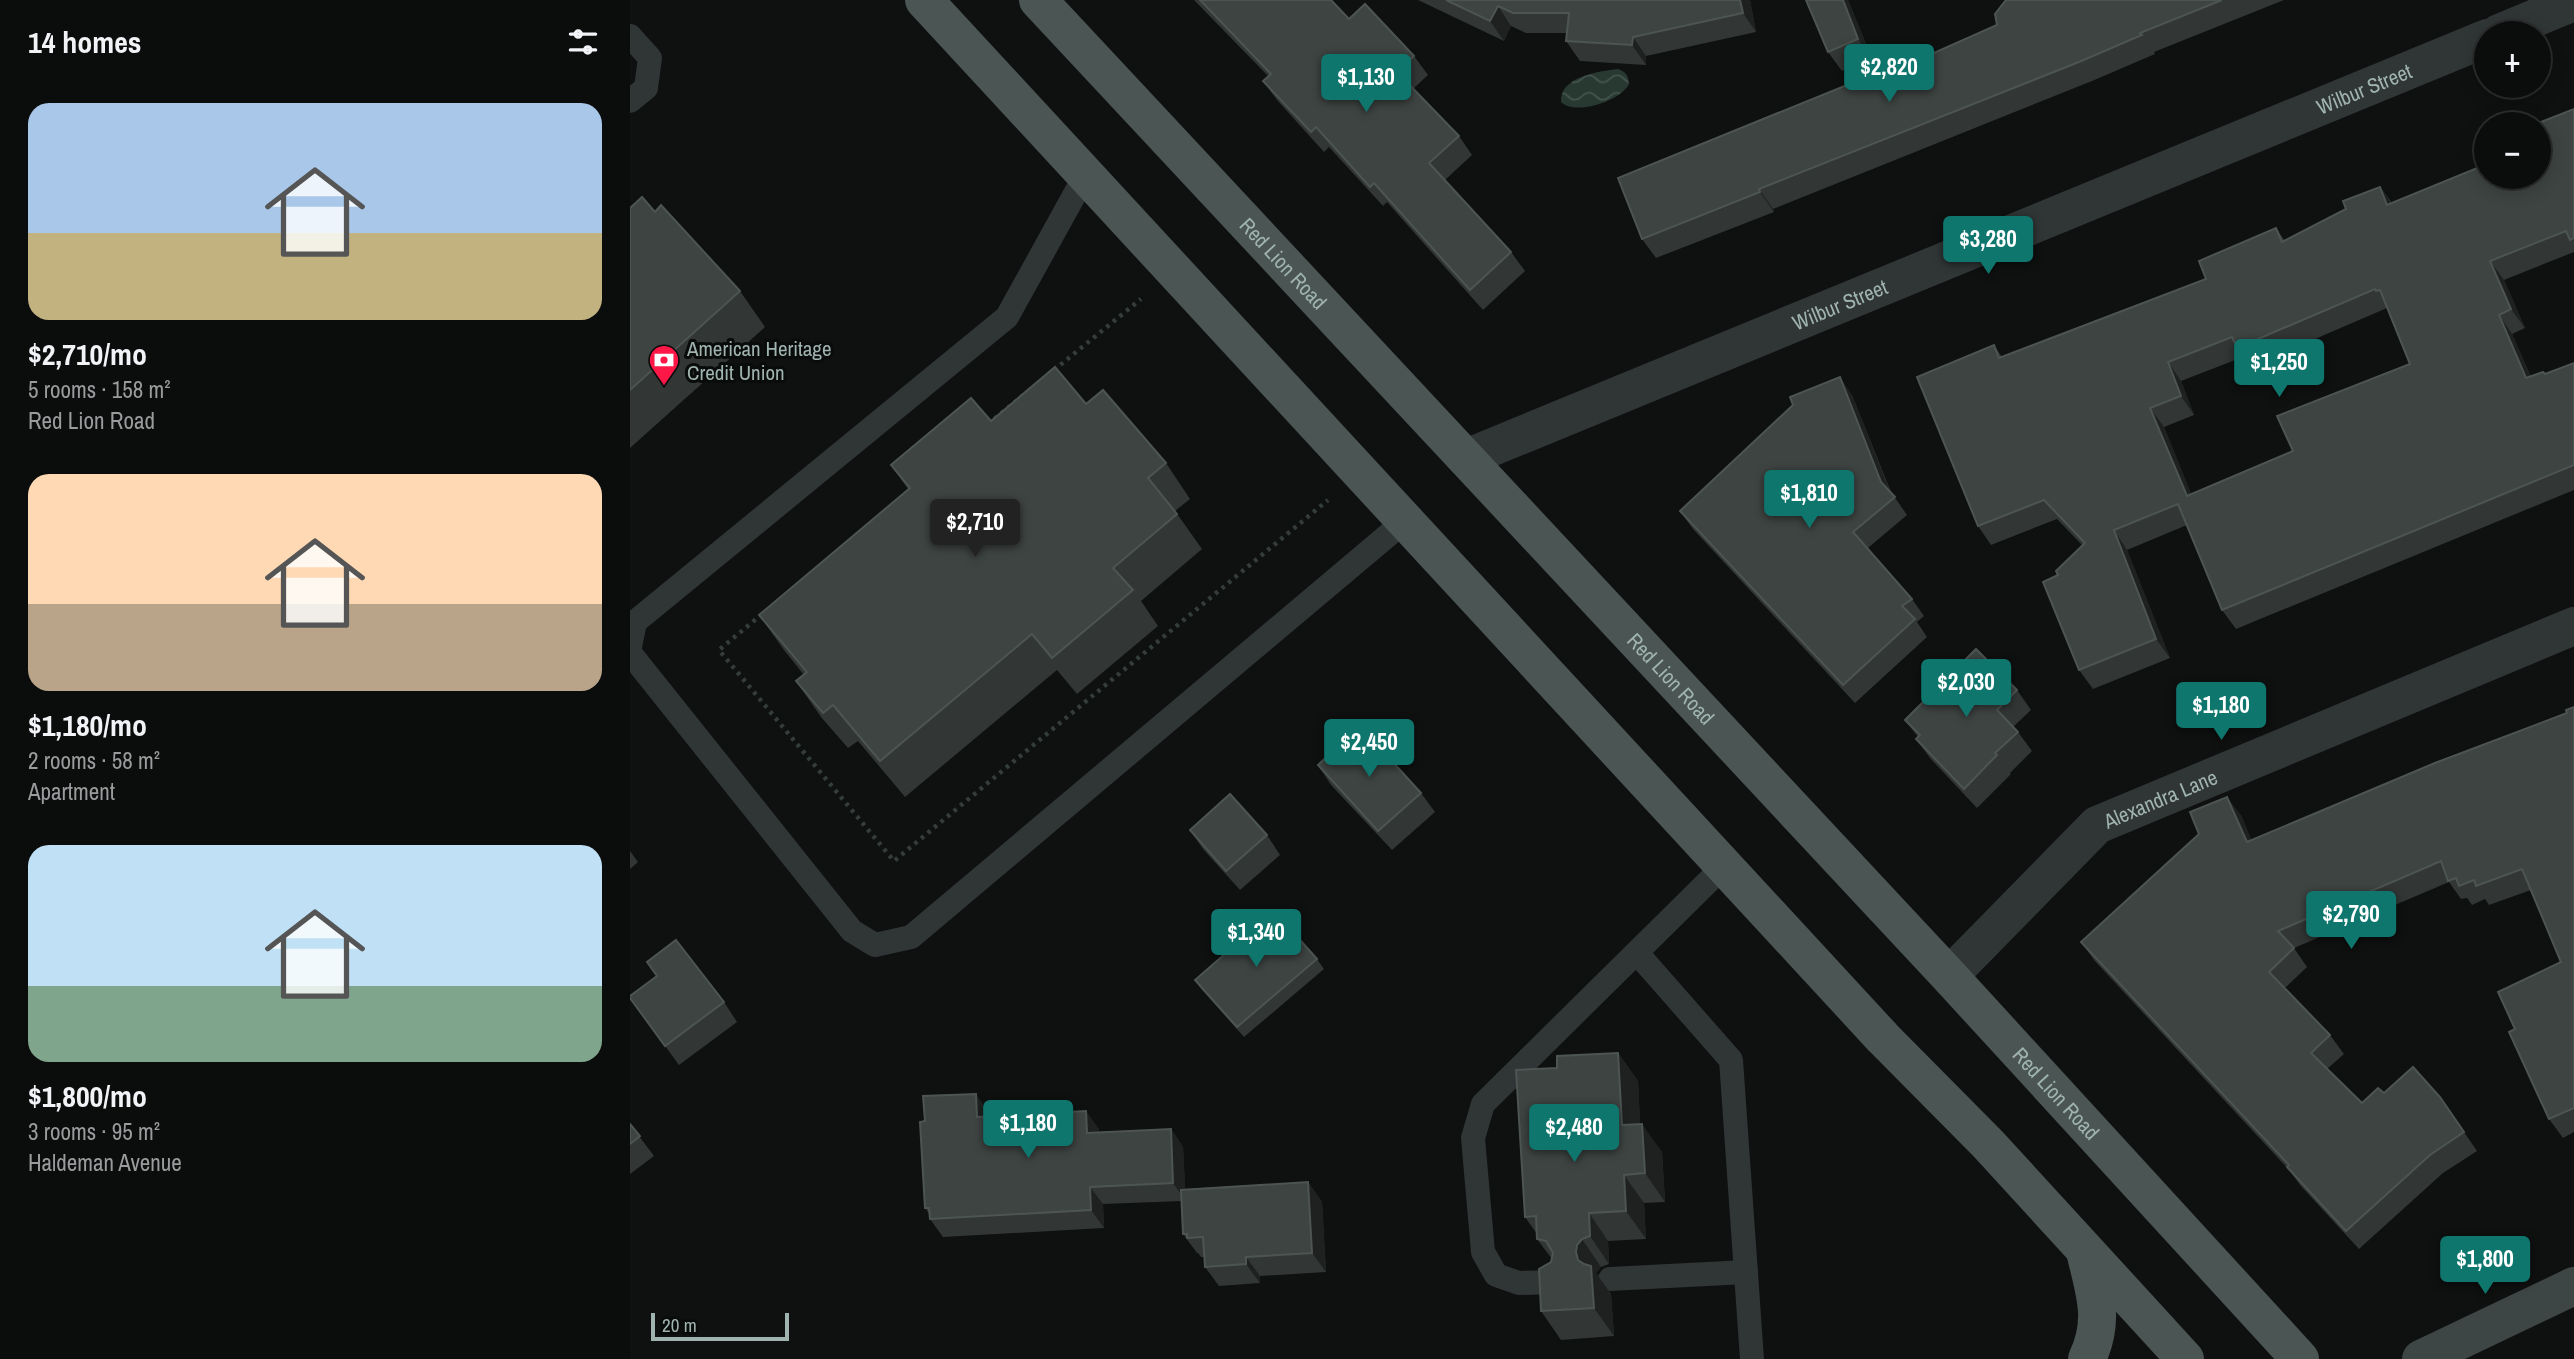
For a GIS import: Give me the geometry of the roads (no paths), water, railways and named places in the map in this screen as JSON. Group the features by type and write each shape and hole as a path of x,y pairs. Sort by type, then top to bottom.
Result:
{"main road":[{"path":"924,0 1883,1038 1988,1144 2185,1359"},
{"name":"Red Lion Road","path":"1038,0 1949,976 2300,1359"},
{"path":"2084,1249 2099,1315 2094,1344 2087,1359"},
{"path":"2421,1359 2574,1286"}],"street":[{"path":"2528,21 2574,2"},
{"name":"Wilbur Street","path":"1466,458 2474,43"},
{"name":"Alexandra Lane","path":"1949,976 2097,825 2574,626"}],"lane":[{"path":"630,36 650,58 646,88 630,101"},
{"path":"630,647 635,622 1007,317 1086,174"},
{"path":"630,653 852,931 875,945 912,937 1406,520"},
{"path":"1558,1282 1519,1283 1496,1275 1483,1252 1473,1138 1483,1104 1724,866"},
{"path":"1637,953 1731,1060 1752,1359"},
{"path":"1610,1279 1746,1272"}],"water":[{"path":"1618,69 1626,74 1629,84 1617,96 1587,107 1568,106 1561,102 1562,93 1573,81 1601,71"}],"place":[{"name":"American Heritage Credit Union","path":"664,387"}]}
